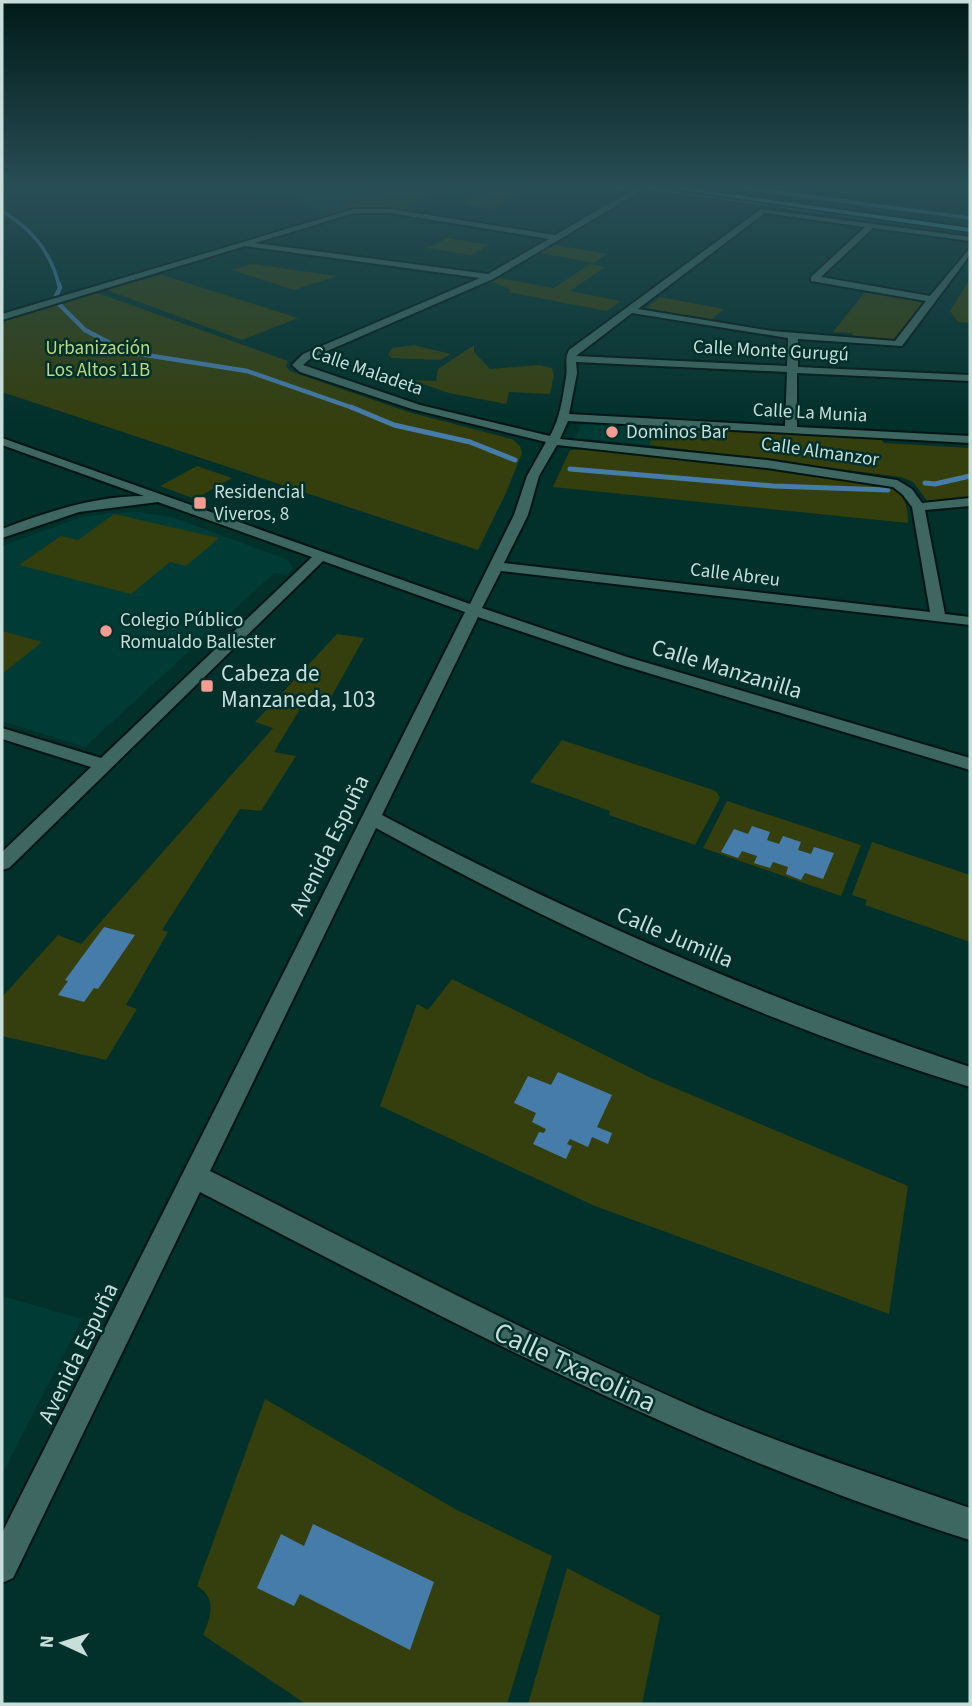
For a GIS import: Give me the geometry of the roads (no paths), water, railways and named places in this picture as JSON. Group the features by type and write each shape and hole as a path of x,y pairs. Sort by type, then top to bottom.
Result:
{"street":[{"path":"2,317 170,266"},
{"path":"404,266 490,277"},
{"name":"Calle Maladeta","path":"509,266 490,277 307,356 297,365 304,370 404,404 553,440"},
{"path":"570,359 576,349 690,266"},
{"path":"828,266 814,279 933,299"},
{"path":"629,310 793,336 898,344 958,266"},
{"path":"791,430 793,336"},
{"name":"Avenida Espuña","path":"2,1567 521,515 533,476 564,417 572,373 570,359"},
{"name":"Calle Monte Gurugú","path":"570,359 970,378"},
{"name":"Calle La Munia","path":"564,417 970,440"},
{"name":"Calle Almanzor","path":"553,440 889,481 903,487 918,507"},
{"name":"Calle Manzanilla","path":"2,441 473,610 645,668 970,764"},
{"path":"108,502 118,496 122,489 119,483"},
{"path":"2,534 61,512 108,502 169,501"},
{"path":"938,617 918,507 970,502"},
{"path":"2,863 321,555"},
{"name":"Calle Abreu","path":"495,566 970,621"},
{"path":"2,733 104,765"},
{"name":"Calle Jumilla","path":"372,818 490,882 632,948 786,1012 970,1077"},
{"name":"Calle Txacolina","path":"195,1176 512,1339 680,1415 846,1480 970,1524"}],"water":[{"path":"752,826 770,832 767,840 779,844 783,836 801,842 798,850 811,854 814,847 834,853 823,879 805,873 801,880 786,874 788,867 773,862 770,868 754,863 757,856 742,851 738,858 721,852 734,829 748,834"},
{"path":"104,927 135,935 98,989 94,988 84,1002 58,995 68,981 65,980"},
{"path":"558,1072 612,1095 597,1127 612,1133 608,1144 592,1137 588,1147 570,1139 567,1144 572,1146 566,1159 533,1144 539,1132 544,1133 546,1129 532,1122 536,1113 514,1103 528,1076 551,1085"},
{"path":"313,1524 434,1582 410,1650 300,1594 294,1606 257,1588 281,1534 304,1546"}],"waterway":[{"path":"52,266 59,285"},
{"path":"56,296 59,284"},
{"path":"59,304 85,330 127,352 247,371 355,409"},
{"path":"355,409 394,425 470,442 515,460"},
{"path":"570,469 773,486 888,490"},
{"path":"925,483 935,484 970,476"}],"place":[{"name":"Dominos Bar","path":"612,432"},
{"name":"Residencial Viveros, 8","path":"200,503"},
{"name":"Colegio Público Romualdo Ballester","path":"106,631"},
{"name":"Cabeza de Manzaneda, 103","path":"207,686"}],"park label":[{"name":"Urbanización Los Altos 11B","path":"98,359"}]}
